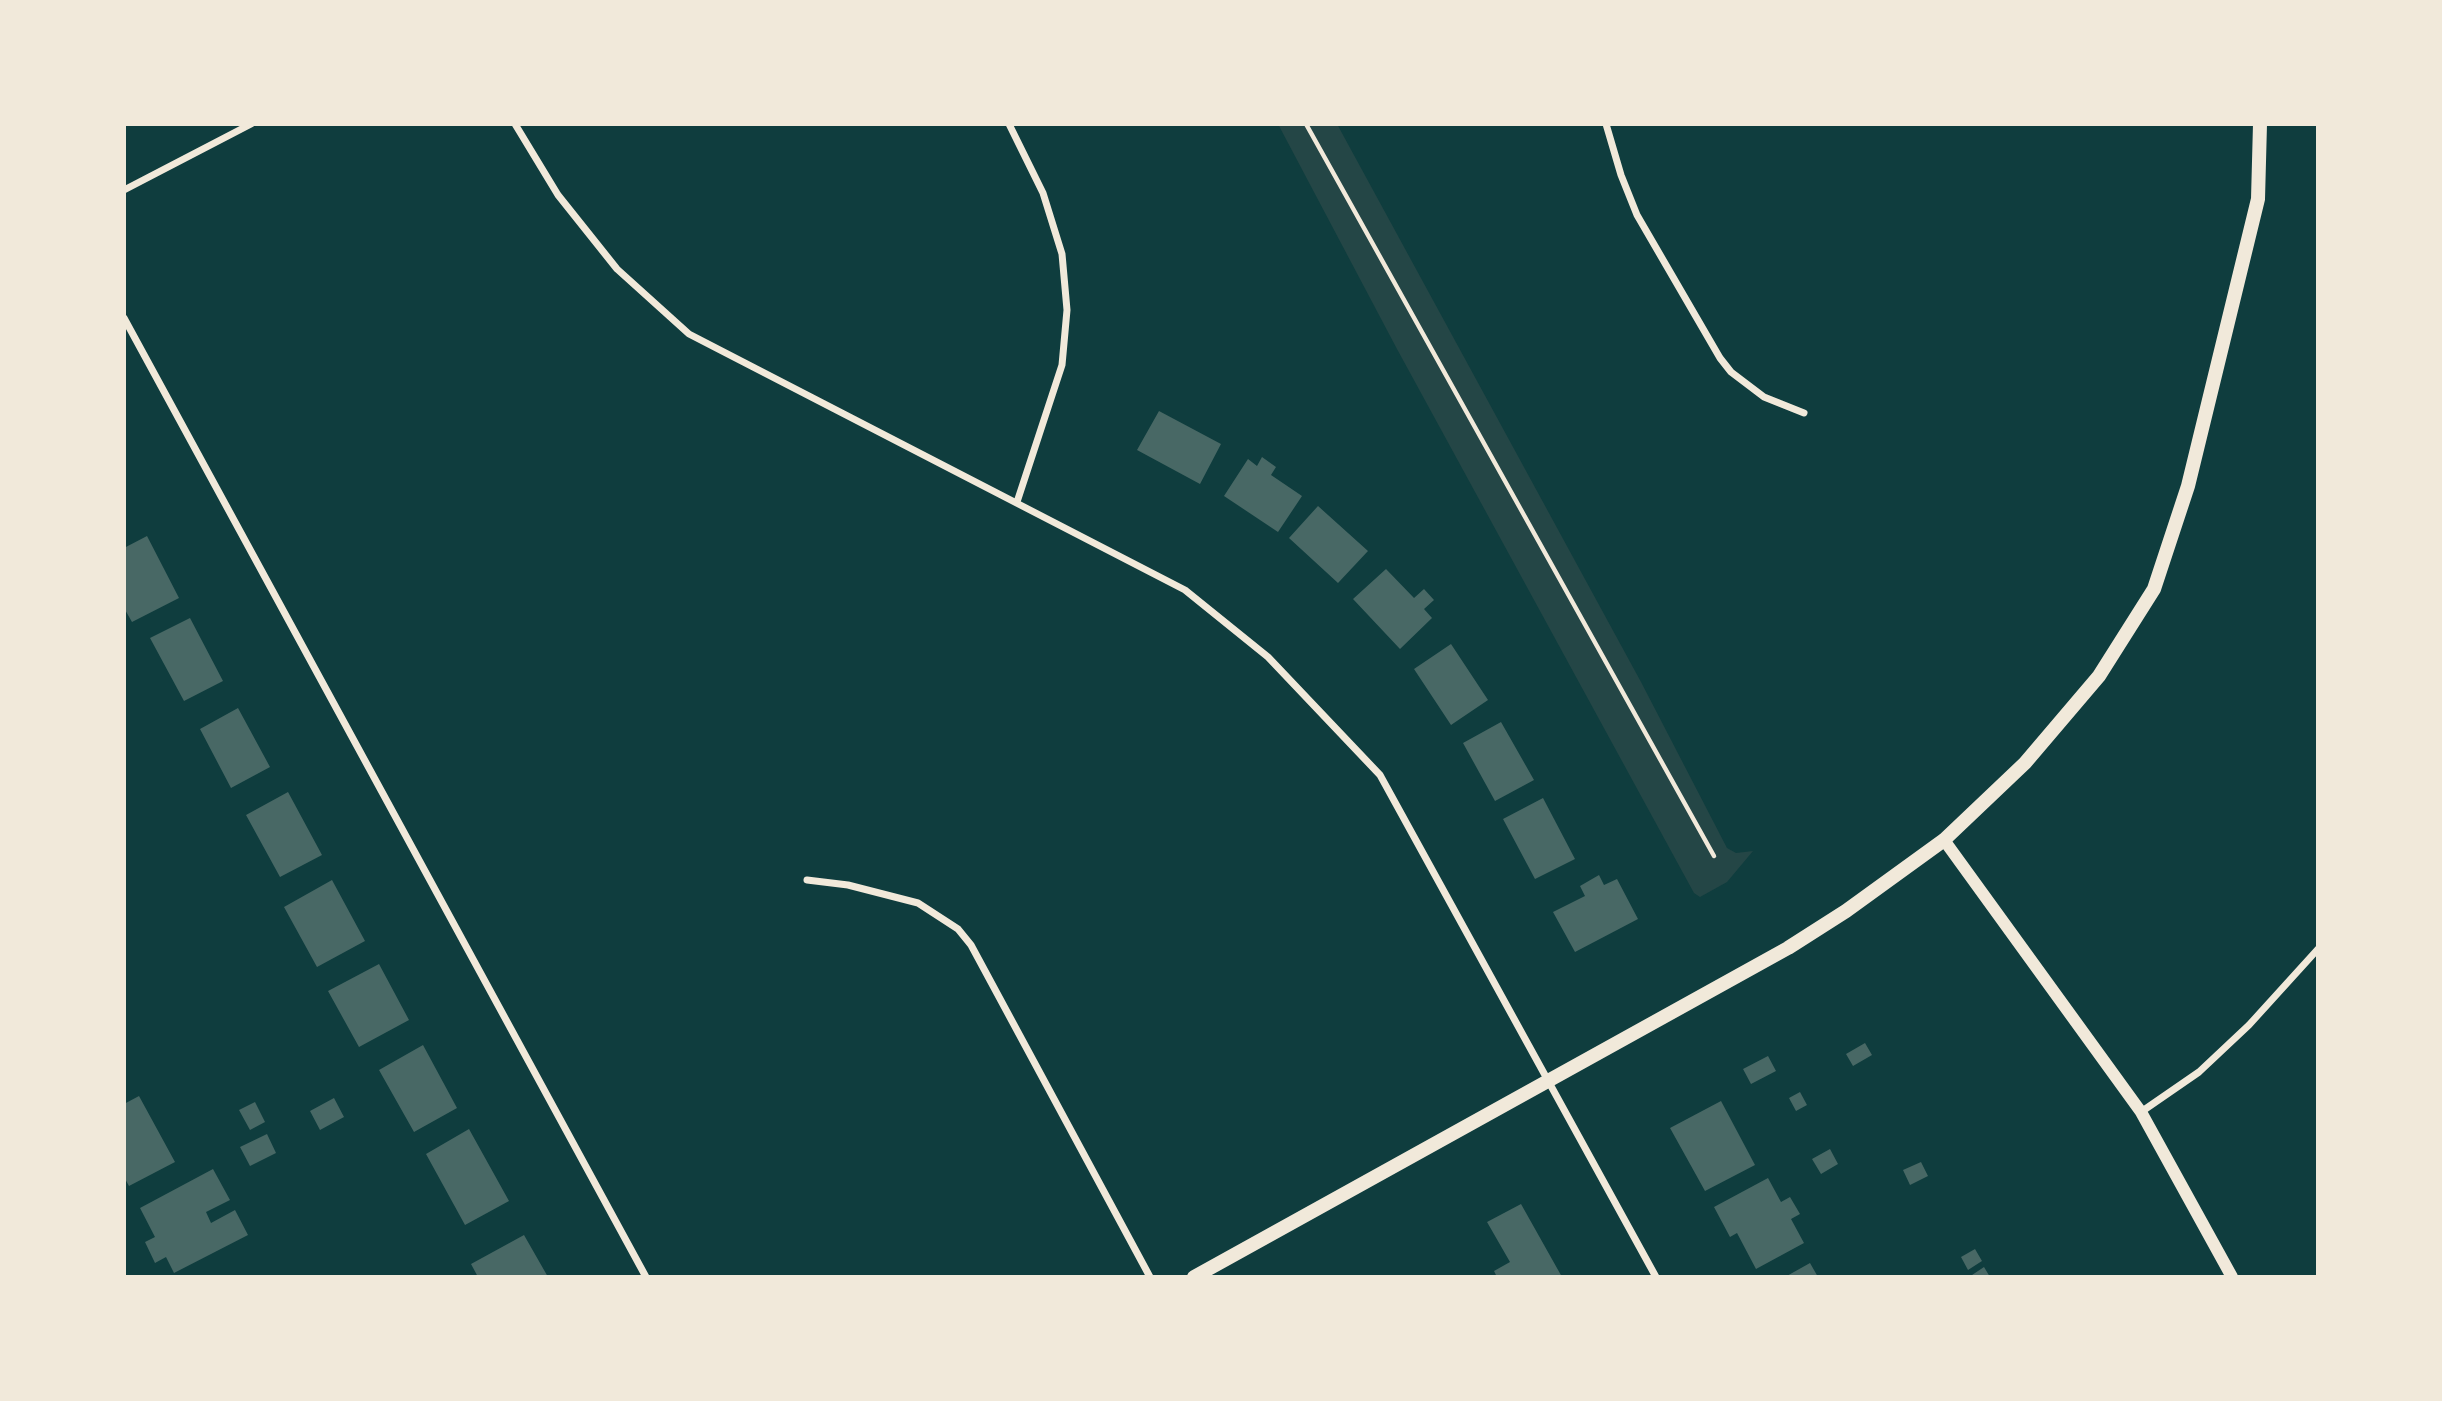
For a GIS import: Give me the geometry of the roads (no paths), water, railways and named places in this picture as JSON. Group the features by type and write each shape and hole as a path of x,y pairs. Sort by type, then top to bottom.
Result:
{"main road":[{"path":"1194,1277 1788,948 1846,911 1944,839 2017,771 2066,719 2099,676 2154,589 2188,486 2258,199 2259,124"}],"street":[{"path":"124,190 251,124"},
{"path":"515,124 558,195 617,269 689,334 1185,590 1268,657 1380,775 1656,1277"},
{"path":"1010,124 1043,193 1051,218 1062,254 1068,310 1062,365 1017,502"},
{"path":"1606,124 1621,175 1637,215 1720,358 1731,372 1764,397 1804,413"},
{"path":"124,318 646,1277"},
{"path":"1944,839 2141,1112 2232,1277"},
{"path":"807,880 848,885 908,900 941,915 958,929 971,946 1150,1277"},
{"path":"2141,1112 2199,1072 2249,1025 2318,949"}]}
